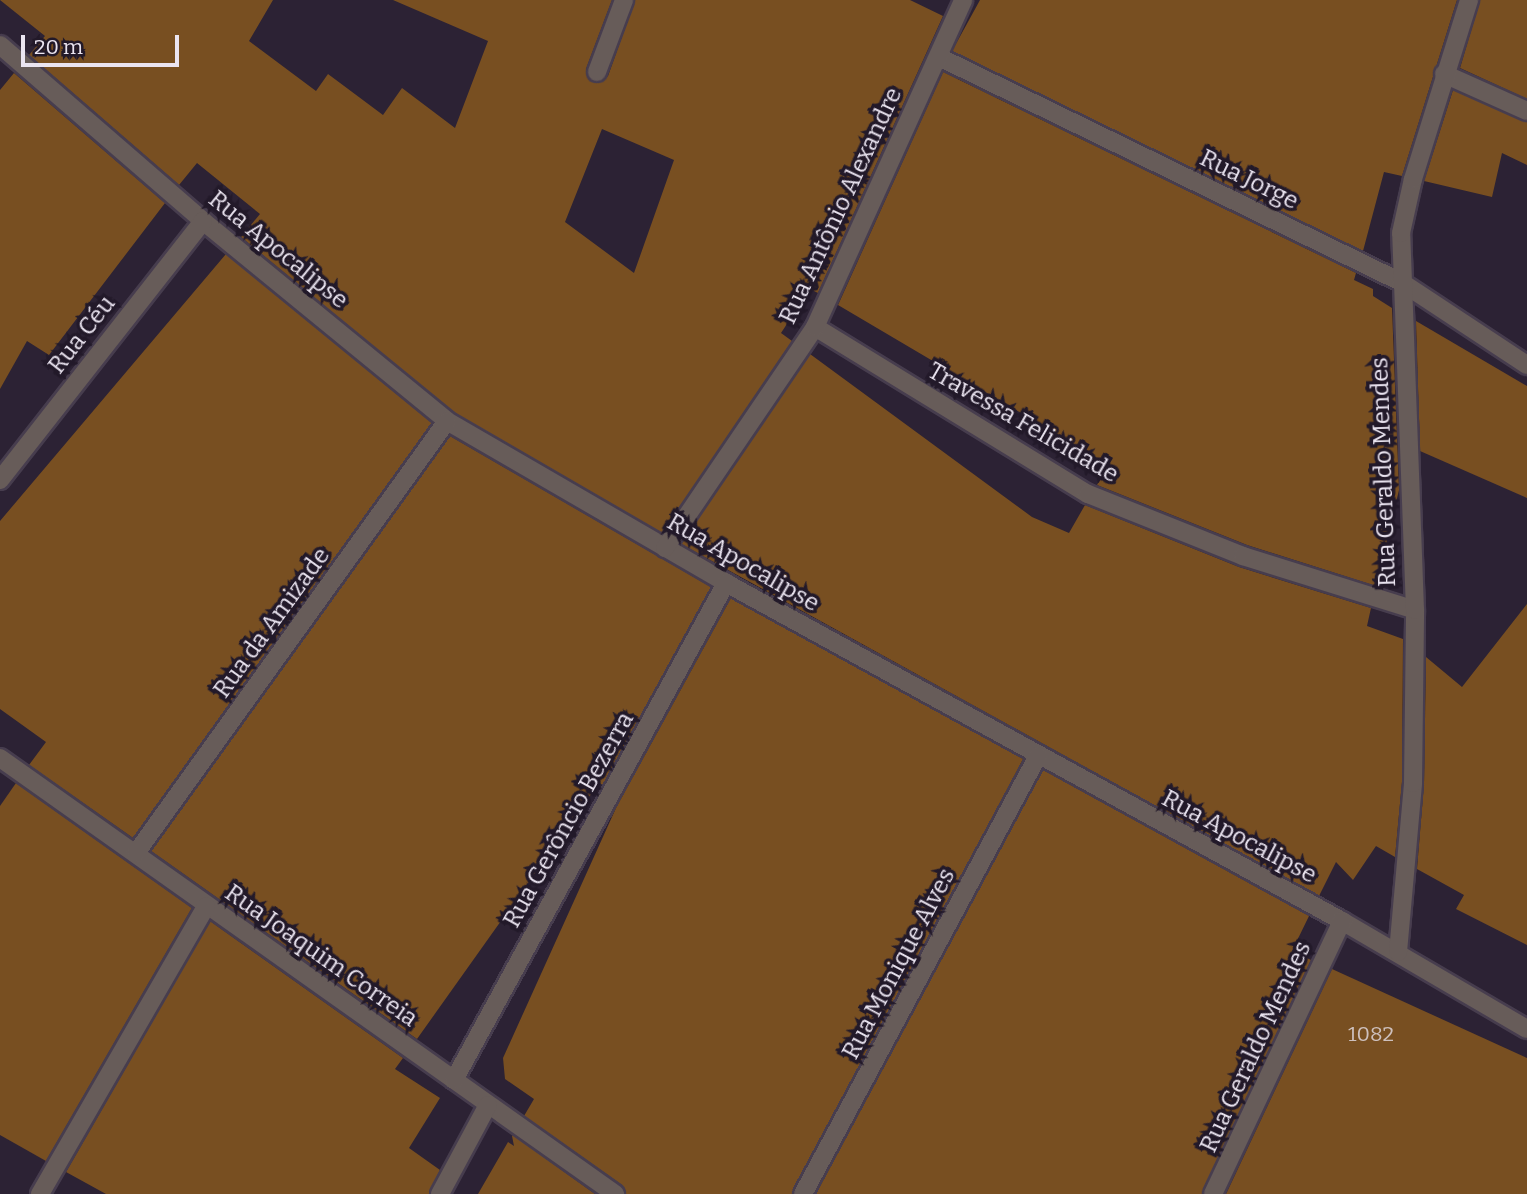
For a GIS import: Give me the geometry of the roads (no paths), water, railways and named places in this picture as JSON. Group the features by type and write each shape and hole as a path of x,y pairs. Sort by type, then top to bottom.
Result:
{"street":[{"path":"597,72 624,0"},
{"path":"939,57 963,0"},
{"name":"Rua Geraldo Mendes","path":"1398,952 1413,783 1415,610 1401,233 1444,74 1469,0"},
{"name":"Rua Apocalipse","path":"0,46 203,221 447,421 726,583 1398,952 1527,1029"},
{"name":"Rua Jorge","path":"939,57 1401,282 1527,365"},
{"name":"Rua Antônio Alexandre","path":"665,548 815,327 939,57"},
{"path":"1444,74 1527,111"},
{"name":"Rua Céu","path":"0,480 203,221"},
{"name":"Travessa Felicidade","path":"815,327 1088,494 1243,556 1415,610"},
{"name":"Rua da Amizade","path":"136,853 447,421"},
{"name":"Rua Gerôncio Bezerra","path":"454,1080 726,583"},
{"name":"Rua Monique Alves","path":"803,1194 1038,756"},
{"name":"Rua Joaquim Correia","path":"0,758 615,1194"},
{"path":"40,1194 206,906"},
{"name":"Rua Geraldo Mendes","path":"1213,1194 1342,921"},
{"path":"440,1194 488,1105"}]}
